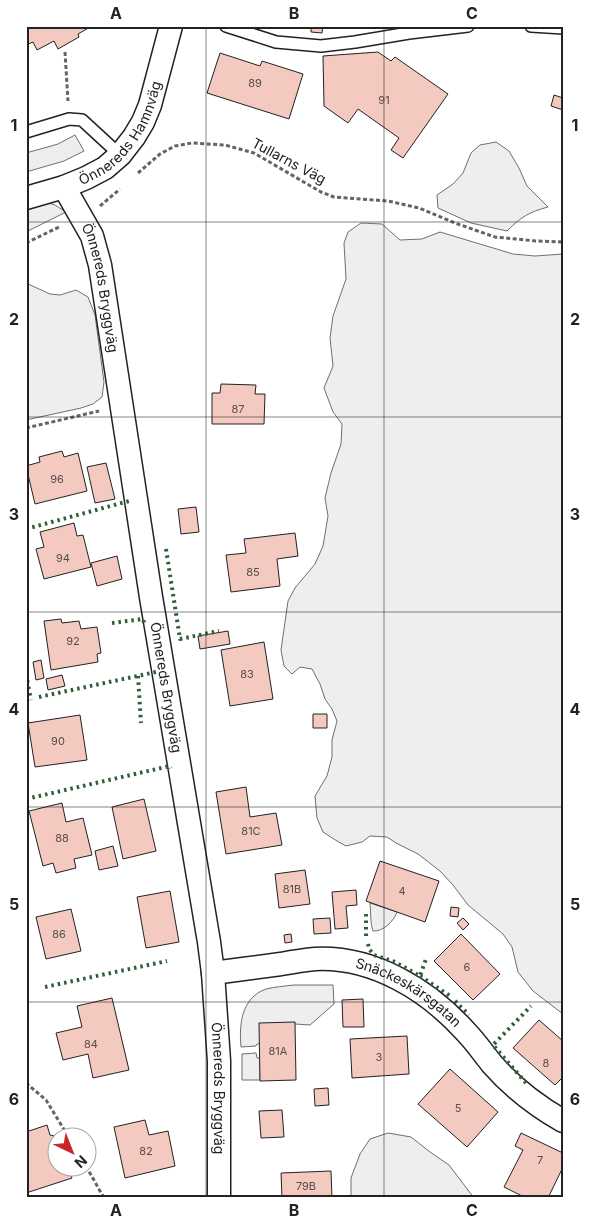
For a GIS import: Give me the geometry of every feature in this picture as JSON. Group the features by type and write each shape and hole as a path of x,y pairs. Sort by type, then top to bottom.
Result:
{"street":[{"name":"Önnereds Hamnväg","path":"26,198 64,187 86,178 105,168 120,155 143,122 150,105 171,26"},
{"name":"Önnereds Bryggväg","path":"64,187 92,236 100,265 209,942 219,1061 220,1198"},
{"name":"Snäckeskärsgatan","path":"213,973 316,959 343,960 366,966 394,977 420,991 441,1008 466,1032 512,1085 527,1098 563,1121"}],"lane":[{"path":"226,26 276,42 321,46 468,26"},
{"path":"531,26 563,28"},
{"path":"26,132 69,119 82,120 120,155"}],"path":[{"path":"65,52 69,119"},
{"name":"Tullarns Väg","path":"135,176 160,154 176,146 192,143 225,145 254,153 321,192 334,197 388,201 419,208 495,237 563,242"},
{"path":"26,243 101,205 122,187"},
{"path":"26,428 123,406"},
{"path":"26,1083 46,1100 62,1126"},
{"path":"92,1176 104,1198"}],"shaded area":[{"path":"75,135 84,151 64,161 26,172 26,153 58,144"},
{"path":"496,142 509,151 527,186 548,207 526,216 507,231 471,223 438,208 437,195 453,184 463,173 471,153 480,145"},
{"path":"46,202 66,212 26,232 26,208"},
{"path":"361,223 382,224 400,240 422,239 440,232 513,254 535,256 563,254 563,1014 533,991 518,972 512,947 503,934 468,905 440,871 418,854 387,837 370,836 362,842 346,846 323,832 317,818 315,796 327,776 332,757 332,740 337,721 312,669 300,667 292,674 284,666 281,650 288,601 295,588 315,564 323,546 328,516 325,498 341,444 342,424 333,412 324,388 333,366 330,338 333,316 346,279 344,243 348,232"},
{"path":"26,283 50,294 60,295 76,290 88,297 95,315 104,382 102,397 93,404 26,420"},
{"path":"370,903 397,912 391,922 381,930 373,931"},
{"path":"294,985 333,985 334,1004 310,1025 295,1024 256,1046 241,1047 241,1021 251,999 266,989"},
{"path":"256,1053 257,1058 260,1058 260,1080 242,1080 242,1054"},
{"path":"388,1133 411,1137 449,1165 474,1198 351,1198 351,1178 360,1154 370,1139"}],"building":[{"path":"26,26 92,26 78,34 79,37 58,49 54,41 37,50 33,42 26,45"},
{"path":"311,26 323,26 322,33 311,32"},
{"path":"378,52 391,61 395,57 448,94 403,158 391,150 399,138 358,109 348,123 324,106 323,56"},
{"path":"220,53 260,66 262,61 303,74 289,119 207,93"},
{"path":"554,95 563,98 563,110 551,106"},
{"path":"221,384 256,385 255,394 265,394 264,424 212,424 212,393 220,393"},
{"path":"62,451 64,457 78,453 87,491 35,504 26,466 40,462 39,457"},
{"path":"106,463 115,499 95,503 87,467"},
{"path":"196,507 199,532 181,534 178,509"},
{"path":"74,523 77,536 83,535 91,567 44,579 36,549 44,547 40,532"},
{"path":"295,533 298,556 277,559 280,586 231,592 226,555 246,553 244,539"},
{"path":"117,556 122,579 97,586 91,563"},
{"path":"61,619 62,623 79,621 81,629 97,627 101,653 97,654 98,662 51,670 44,621"},
{"path":"228,631 230,644 200,649 198,636"},
{"path":"264,642 273,699 230,706 221,650"},
{"path":"41,660 44,678 36,680 33,662"},
{"path":"62,675 65,686 48,690 46,679"},
{"path":"313,714 327,714 327,728 313,728"},
{"path":"80,715 87,760 35,767 28,723"},
{"path":"246,787 250,817 276,813 282,845 226,854 216,792"},
{"path":"144,799 156,851 123,859 112,807"},
{"path":"62,803 66,822 83,818 92,855 74,859 76,868 56,873 53,863 43,866 29,811"},
{"path":"113,846 118,866 99,870 95,851"},
{"path":"380,861 439,881 425,922 366,901"},
{"path":"305,870 310,904 279,908 275,874"},
{"path":"356,890 357,905 346,906 348,928 335,929 332,892"},
{"path":"170,891 179,942 146,948 137,897"},
{"path":"451,907 459,908 458,917 450,916"},
{"path":"71,909 81,951 46,959 36,917"},
{"path":"330,918 331,933 314,934 313,919"},
{"path":"463,918 469,924 463,930 457,923"},
{"path":"291,934 292,942 285,943 284,935"},
{"path":"461,934 500,974 473,1000 434,961"},
{"path":"112,998 129,1070 93,1078 88,1054 63,1060 56,1033 82,1027 77,1006"},
{"path":"363,999 364,1027 343,1027 342,1000"},
{"path":"539,1020 563,1041 563,1077 555,1085 513,1048"},
{"path":"295,1022 296,1080 260,1081 259,1023"},
{"path":"407,1036 409,1074 352,1078 350,1039"},
{"path":"450,1069 498,1112 467,1147 418,1104"},
{"path":"328,1088 329,1105 315,1106 314,1089"},
{"path":"282,1110 284,1137 261,1138 259,1111"},
{"path":"145,1120 149,1135 168,1131 175,1166 125,1178 114,1127"},
{"path":"47,1125 48,1176 71,1176 72,1178 26,1193 26,1132"},
{"path":"521,1133 563,1153 563,1167 548,1198 526,1198 504,1187 523,1150 515,1146"},
{"path":"331,1171 332,1198 282,1198 281,1173"}],"hedge":[{"path":"26,529 129,501"},
{"path":"166,549 180,639 219,631"},
{"path":"112,623 143,619 145,626"},
{"path":"39,697 156,672"},
{"path":"26,674 31,700"},
{"path":"138,676 141,723"},
{"path":"26,799 170,766 171,768"},
{"path":"366,914 366,938"},
{"path":"368,944 369,949 374,955 395,962 420,976 426,959"},
{"path":"45,987 167,961"},
{"path":"420,976 450,996"},
{"path":"455,1001 469,1015"},
{"path":"526,1083 493,1045 531,1006"}]}
